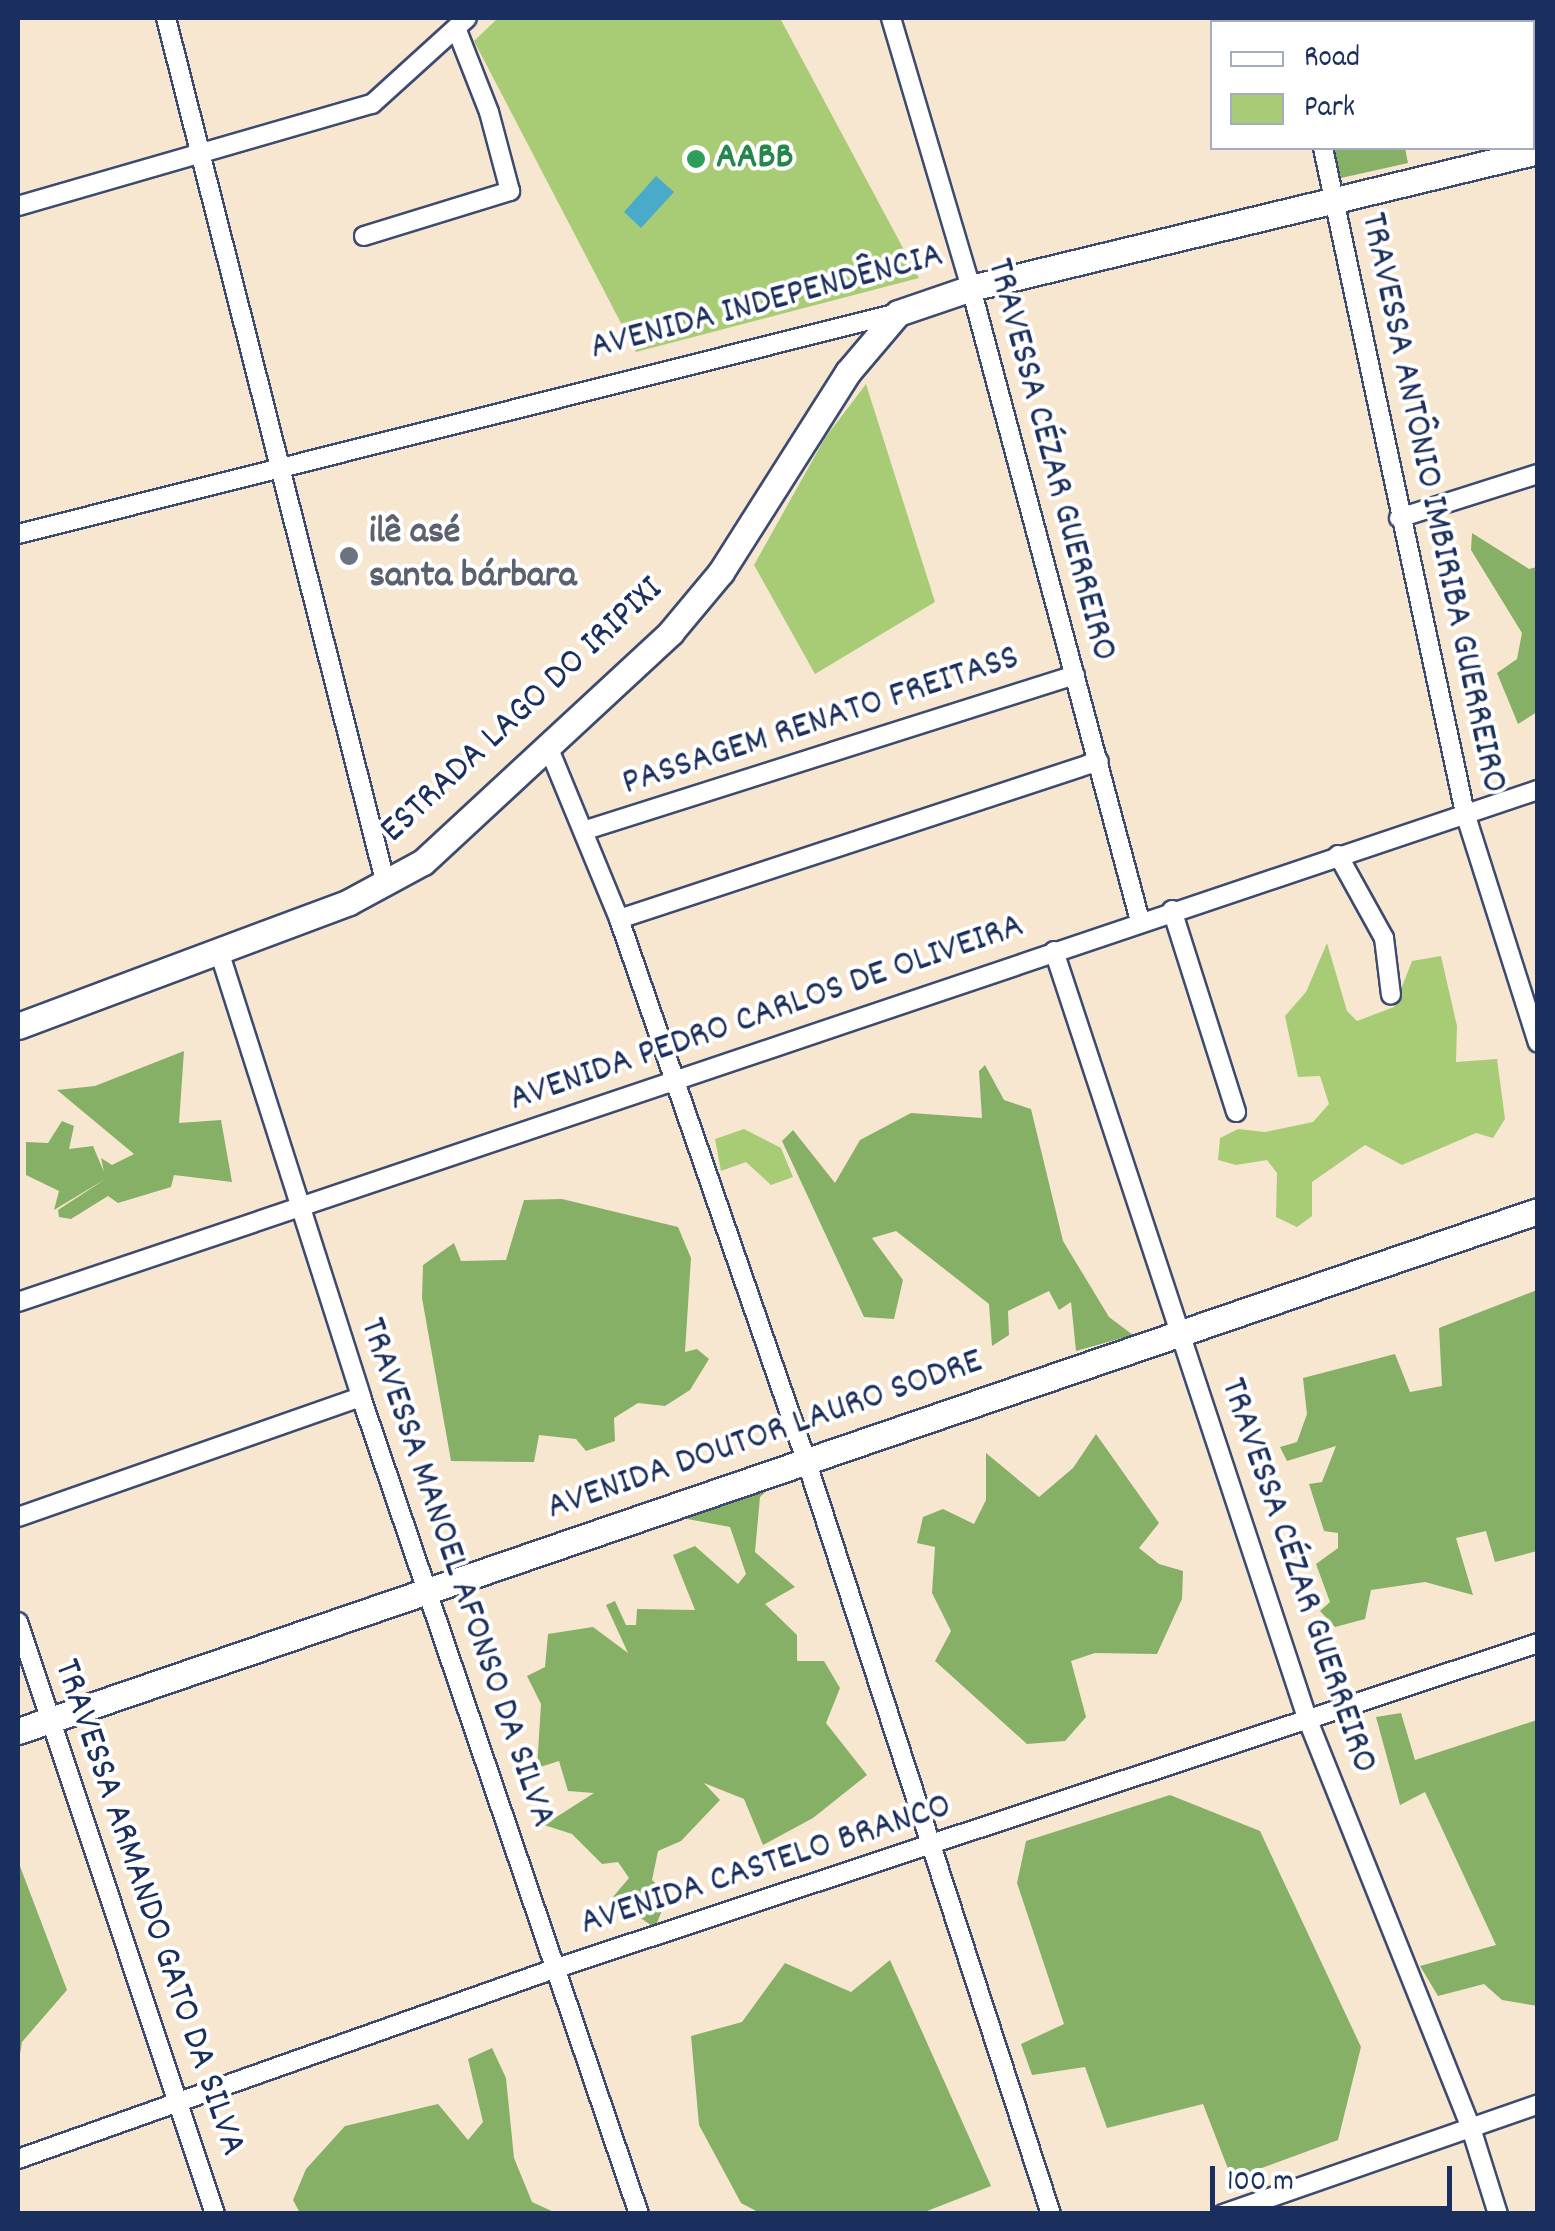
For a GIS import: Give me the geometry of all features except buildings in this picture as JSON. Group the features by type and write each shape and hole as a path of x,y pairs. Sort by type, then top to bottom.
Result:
{"street":[{"path":"166,18 386,885"},
{"name":"TRAVESSA CÉZAR GUERREIRO","path":"891,18 971,288 1140,921"},
{"path":"18,206 372,104 461,23 510,192 364,236"},
{"name":"TRAVESSA ANTÔNIO IMBIRIBA GUERREIRO","path":"1323,150 1465,813 1538,1043"},
{"name":"AVENIDA INDEPENDÊNCIA","path":"18,534 280,463 898,313 971,288 1538,151"},
{"name":"ESTRADA LAGO DO IRIPIXI","path":"18,1026 386,885 423,862 671,632 721,572 848,372 898,313"},
{"path":"1399,518 1538,474"},
{"name":"PASSAGEM RENATO FREITASS","path":"586,830 1075,675"},
{"path":"549,749 586,830 619,919 672,1082 806,1460 936,1846 1052,2214"},
{"path":"619,919 1098,761"},
{"name":"AVENIDA PEDRO CARLOS DE OLIVEIRA","path":"18,1302 1172,910 1538,790"},
{"path":"1338,855 1384,938 1391,994"},
{"path":"1172,910 1236,1112"},
{"name":"TRAVESSA MANOEL AFONSO DA SILVA","path":"219,951 298,1208 639,2214"},
{"name":"TRAVESSA CÉZAR GUERREIRO","path":"1054,952 1307,1718 1471,2128 1498,2214"},
{"name":"AVENIDA DOUTOR LAURO SODRE","path":"18,1731 430,1594 1178,1330 1538,1211"},
{"path":"18,1516 361,1397"},
{"name":"TRAVESSA ARMANDO GATO DA SILVA","path":"18,1622 216,2214"},
{"name":"AVENIDA CASTELO BRANCO","path":"18,2159 554,1969 936,1846 1538,1642"},
{"path":"1224,2214 1538,2104"}],"green space":[{"name":"AABB","path":"498,18 780,18 919,278 636,352 474,41"},
{"path":"1334,150 1405,150 1408,163 1341,178"},
{"path":"866,384 935,602 815,674 754,565 825,438"},
{"path":"1472,533 1529,569 1537,567 1537,712 1518,724 1497,673 1517,659 1522,633 1471,550"},
{"path":"1327,943 1347,1011 1357,1021 1394,1007 1412,961 1441,956 1457,1026 1456,1062 1497,1059 1505,1119 1493,1138 1476,1133 1402,1165 1365,1145 1312,1182 1312,1216 1297,1227 1276,1217 1277,1173 1267,1160 1236,1165 1218,1160 1220,1138 1238,1129 1265,1132 1313,1122 1329,1104 1320,1076 1298,1077 1285,1016 1306,992"},
{"path":"184,1051 179,1123 221,1120 232,1182 174,1175 171,1187 118,1203 108,1196 71,1219 59,1217 58,1210 107,1178 54,1210 59,1191 26,1175 26,1142 48,1143 62,1121 74,1126 69,1149 93,1146 104,1172 101,1158 112,1165 134,1154 57,1090 95,1086"},
{"path":"985,1065 1004,1100 1031,1109 1063,1241 1109,1317 1133,1335 1076,1351 1071,1302 1059,1310 1049,1291 1008,1311 1009,1335 992,1346 989,1304 896,1231 872,1238 903,1280 894,1319 864,1317 782,1141 793,1130 835,1183 860,1140 911,1113 982,1118 979,1071"},
{"path":"744,1129 781,1148 793,1177 771,1185 746,1162 721,1171 715,1139"},
{"path":"562,1199 678,1227 691,1258 685,1352 697,1349 709,1359 690,1390 665,1406 638,1403 614,1418 615,1441 586,1451 576,1439 539,1435 534,1462 451,1461 422,1298 423,1265 454,1243 461,1261 506,1260 524,1200"},
{"path":"1537,1290 1537,1551 1495,1562 1486,1531 1456,1538 1473,1595 1425,1582 1371,1590 1365,1619 1335,1627 1320,1611 1330,1602 1316,1564 1338,1548 1338,1533 1324,1531 1309,1484 1322,1482 1336,1446 1287,1461 1280,1447 1297,1442 1307,1414 1303,1378 1395,1354 1410,1392 1442,1386 1439,1328"},
{"path":"1096,1434 1159,1523 1139,1548 1159,1564 1183,1571 1182,1599 1157,1654 1095,1653 1071,1661 1086,1717 1065,1741 1027,1744 935,1661 951,1631 932,1593 935,1547 917,1543 923,1517 943,1509 974,1524 986,1500 986,1453 1039,1497 1073,1468"},
{"path":"777,1481 760,1497 755,1552 795,1587 765,1604 797,1635 797,1661 824,1661 840,1688 826,1723 867,1775 813,1818 763,1845 744,1799 704,1783 720,1800 681,1841 658,1851 652,1880 668,1895 655,1928 612,1898 629,1878 618,1862 602,1864 572,1834 544,1825 594,1793 568,1791 559,1761 537,1768 541,1704 527,1676 545,1667 548,1634 593,1627 628,1653 606,1605 615,1601 626,1625 636,1625 637,1609 695,1610 673,1555 695,1546 738,1584 746,1574 730,1527 677,1517"},
{"path":"1401,1713 1415,1760 1537,1720 1537,2006 1502,2000 1484,1984 1438,1996 1420,1966 1496,1945 1425,1792 1400,1805 1376,1717"},
{"path":"1170,1795 1260,1831 1361,2047 1338,2140 1232,2179 1203,2104 1107,2128 1085,2067 1032,2075 1021,2044 1064,2024 1017,1883 1026,1841"},
{"path":"18,1861 67,1990 22,2042 18,2066"},
{"path":"890,1960 991,2186 922,2213 760,2213 741,2203 699,2125 691,2036 742,2022 785,1963 851,1992"},
{"path":"492,2048 506,2078 514,2158 532,2202 556,2213 300,2213 293,2200 306,2169 345,2126 438,2104 468,2140 483,2122 468,2059"}],"water":[{"path":"656,176 674,192 641,228 624,212"}],"place":[{"name":"AABB","path":"696,159"},
{"name":"ilê asé santa bárbara","path":"349,556"}]}
